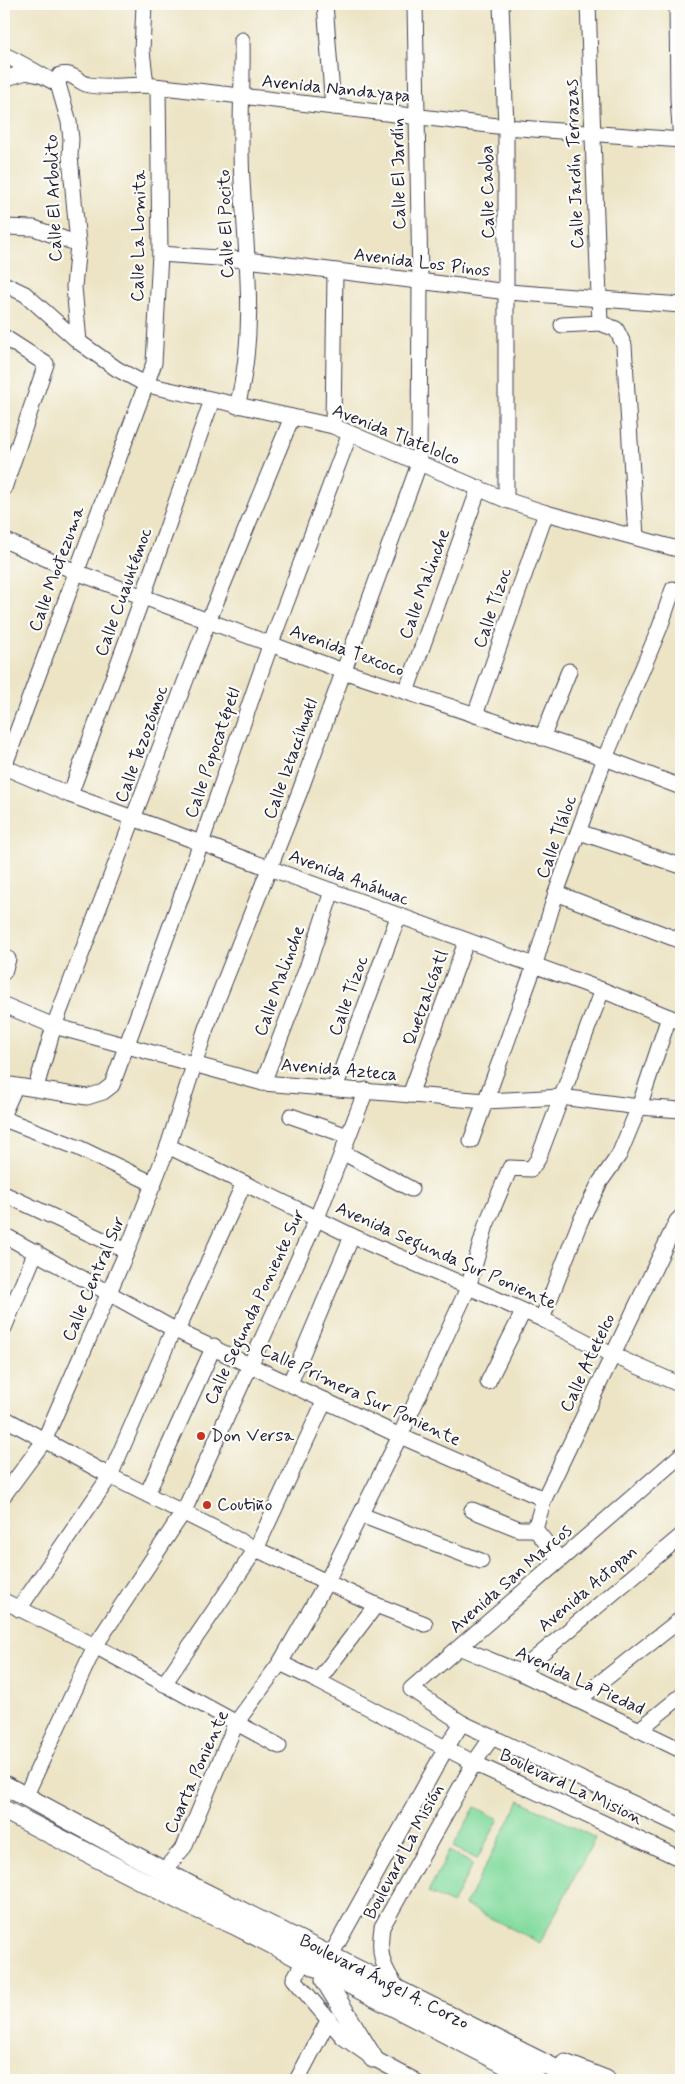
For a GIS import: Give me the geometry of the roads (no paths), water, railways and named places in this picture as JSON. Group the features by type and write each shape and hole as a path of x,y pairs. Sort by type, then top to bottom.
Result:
{"main road":[{"path":"4,1785 164,1870 189,1895"},
{"path":"4,1810 189,1895"},
{"name":"Boulevard Ángel A. Corzo","path":"189,1895 316,1966 512,2080"},
{"name":"Boulevard Ángel A. Corzo","path":"189,1895 316,1966 398,1989 577,2080"},
{"path":"316,1966 373,2058"},
{"path":"316,1966 536,2080"},
{"path":"463,2022 606,2080"}],"street":[{"name":"Calle La Lomita","path":"144,4 142,51 152,86 160,254 154,363 147,385"},
{"path":"326,4 333,107"},
{"name":"Calle El Jardín","path":"415,4 420,280 419,464"},
{"name":"Calle Caoba","path":"501,4 506,127 508,292 506,500"},
{"name":"Calle Jardín Terrazas","path":"588,4 600,323"},
{"path":"677,4 678,99 681,140"},
{"name":"Calle El Pocito","path":"237,406 245,376 247,352 247,260 242,177 242,40"},
{"path":"4,55 19,61 39,75 58,84"},
{"path":"4,79 26,72 39,75"},
{"name":"Avenida Nandayapa","path":"58,84 60,76 65,74 77,77 87,84 152,86 506,127 681,140"},
{"name":"Calle El Arbolito","path":"58,84 69,122 78,244 74,287 79,342"},
{"path":"4,227 34,228 78,244"},
{"name":"Avenida Los Pinos","path":"160,254 247,260 508,292 681,305"},
{"path":"333,426 335,272"},
{"name":"Avenida Tlatelolco","path":"4,284 24,294 79,342 118,369 147,385 333,426 506,500 546,513 681,550"},
{"path":"562,325 600,323 616,329 624,345 636,537"},
{"path":"4,337 46,364 10,452 4,488"},
{"name":"Calle Moctezuma","path":"4,767 147,385"},
{"name":"Calle Cuauhtémoc","path":"70,795 144,596 212,400"},
{"name":"Calle Tezozómoc","path":"36,1088 54,1026 209,619 292,417"},
{"name":"Calle Popocatépetl","path":"36,1088 87,1097 103,1092 112,1085 201,843 271,643 350,433"},
{"name":"Calle Iztaccíhuatl","path":"194,1065 206,1028 300,790 419,464"},
{"name":"Calle Malinche","path":"406,692 479,488"},
{"name":"Calle Tízoc","path":"475,715 546,513"},
{"name":"Avenida Texcoco","path":"4,540 76,572 209,619 343,671 680,782"},
{"name":"Calle Tláloc","path":"471,1142 534,966 556,893 605,758 660,627 673,589"},
{"path":"542,738 569,670"},
{"name":"Avenida Anáhuac","path":"4,767 70,795 466,942 602,990 675,1019"},
{"path":"579,832 681,866"},
{"name":"Calle Malinche","path":"263,1083 307,968 332,891"},
{"path":"556,893 681,941"},
{"name":"Calle Tízoc","path":"335,1088 398,917"},
{"name":"Quetzalcóatl","path":"410,1095 466,942"},
{"path":"400,1436 468,1288 486,1225 510,1168 531,1168 538,1159 602,990"},
{"name":"Avenida Azteca","path":"4,1005 54,1026 126,1044 194,1065 263,1083 486,1101 561,1097 639,1107 681,1110"},
{"path":"542,1319 580,1222 600,1182 619,1154 675,1019"},
{"name":"Calle Central Sur","path":"4,1495 44,1441 127,1251 154,1184 194,1065"},
{"path":"4,1112 9,1085 36,1088"},
{"name":"Calle Segunda Poniente Sur","path":"25,1797 95,1646 184,1511 249,1363 317,1218 366,1090"},
{"path":"291,1116 348,1136"},
{"path":"4,1119 79,1148 154,1184"},
{"name":"Avenida Segunda Sur Poniente","path":"168,1146 352,1236 542,1319 612,1355 681,1385"},
{"path":"342,1152 411,1189"},
{"path":"19,1609 110,1476 244,1183"},
{"path":"4,1194 127,1251"},
{"name":"Calle Atetelco","path":"536,1529 544,1499 676,1221 681,1217"},
{"name":"Calle Primera Sur Poniente","path":"4,1235 176,1330 214,1346 400,1436 544,1499"},
{"path":"290,1383 352,1236"},
{"path":"4,1328 36,1251"},
{"path":"488,1382 523,1312"},
{"path":"147,1494 214,1346"},
{"path":"164,1684 256,1549 324,1400"},
{"path":"4,1418 110,1476 184,1511 256,1549 326,1583 425,1624"},
{"name":"Cuarta Poniente","path":"164,1870 184,1847 236,1723 280,1664 326,1583 400,1436"},
{"name":"Avenida San Marcos","path":"462,1723 411,1689 461,1648 681,1455"},
{"path":"472,1510 519,1529 536,1529 560,1560"},
{"path":"361,1515 481,1561"},
{"name":"Avenida Actopan","path":"519,1672 681,1536"},
{"path":"4,1601 95,1646 279,1746"},
{"path":"318,1681 376,1605"},
{"path":"578,1700 681,1619"},
{"name":"Avenida La Piedad","path":"461,1648 519,1672 681,1750"},
{"name":"Boulevard La Mision","path":"280,1664 318,1681 474,1763 681,1859"},
{"path":"639,1730 681,1696"},
{"name":"Boulevard La Mision","path":"462,1723 681,1826"},
{"name":"Boulevard La Misión","path":"316,1966 462,1723"},
{"name":"Boulevard La Misión","path":"398,1989 382,1960 379,1946 382,1927 474,1763 492,1737"},
{"path":"316,1966 294,1979 344,2036 373,2058 414,2080"},
{"path":"297,2080 328,2019"}],"place":[{"name":"Don Versa","path":"201,1436"},
{"name":"Coutiño","path":"207,1505"}]}
